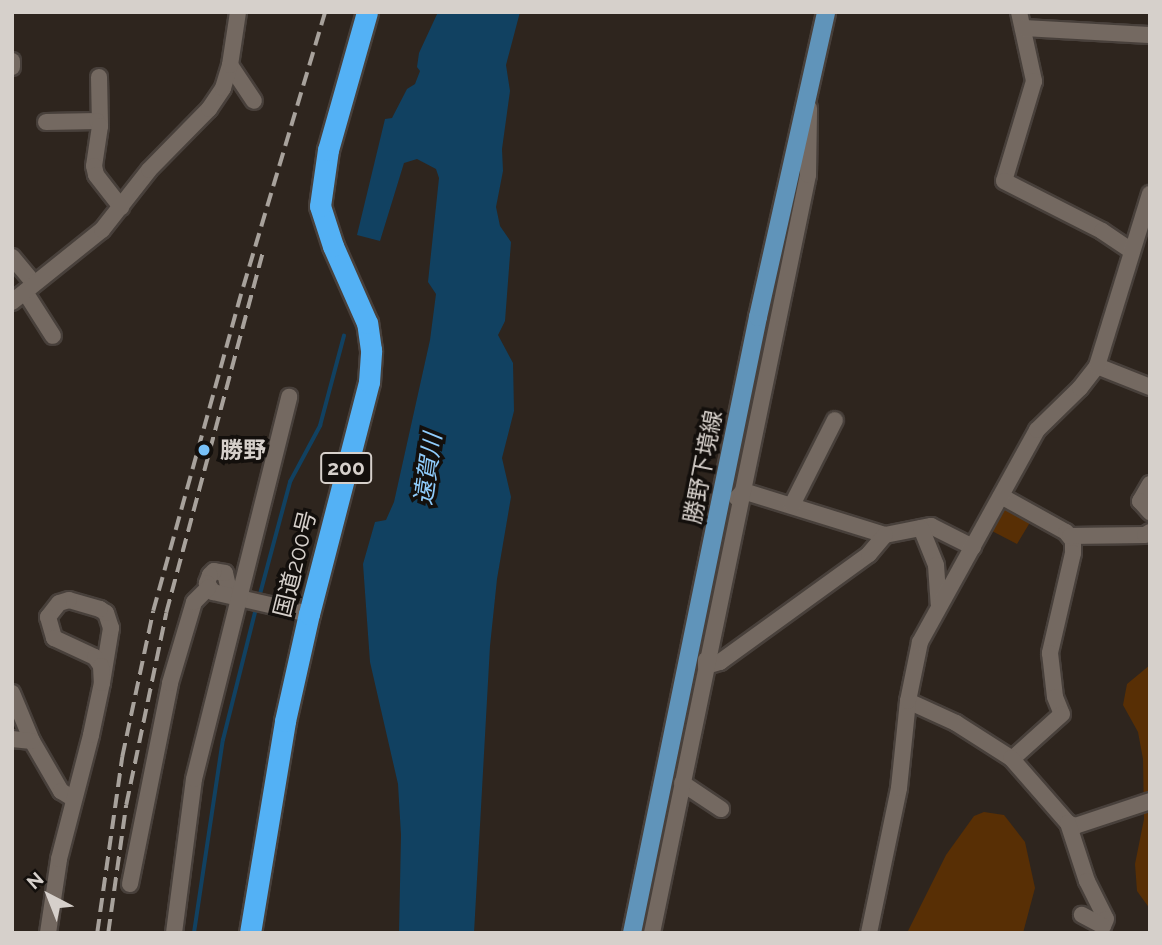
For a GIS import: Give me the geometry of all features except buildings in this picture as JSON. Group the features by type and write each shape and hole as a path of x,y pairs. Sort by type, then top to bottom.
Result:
{"highway":[{"name":"国道200号","path":"250,933 285,721 309,614 369,382 371,350 367,323 333,246 320,206 328,150 367,12"}],"main road":[{"name":"勝野下境線","path":"632,933 674,740 741,403 826,12"}],"street":[{"path":"24,292 102,230 149,170 209,109 222,88 230,65 238,12"},
{"path":"1139,244 1102,231 1004,181 1034,81 1021,20 1150,35"},
{"path":"12,61 12,68"},
{"path":"230,65 254,101"},
{"path":"99,77 100,126 94,166 96,175 121,207"},
{"path":"652,933 808,175 810,109 807,94"},
{"path":"47,122 92,119 100,126"},
{"path":"869,933 900,788 908,701 920,642 1037,430 1080,388 1097,366 1139,244 1150,194"},
{"path":"12,257 24,292 53,336"},
{"path":"1097,366 1150,387"},
{"path":"174,933 194,779 289,397"},
{"path":"710,553 744,485 742,467 746,424 741,403"},
{"path":"792,505 835,420"},
{"path":"1150,484 1140,501 1150,512"},
{"path":"744,485 792,505 885,535 921,528 941,529 973,547"},
{"path":"1001,496 1070,536 1145,535 1150,532"},
{"path":"921,528 936,565 939,604"},
{"path":"706,666 720,662 869,554 885,535"},
{"path":"1012,759 1062,714 1055,697 1050,653 1073,552 1070,536"},
{"path":"130,884 170,683 194,602 208,588 210,575 221,571 227,577 228,586 238,597 309,614"},
{"path":"48,933 59,859 102,683 111,628 106,613 80,602 69,600 59,603 48,617 54,638 95,657 101,666 102,683"},
{"path":"699,609 704,627 706,666"},
{"path":"12,693 32,741 61,790 74,799"},
{"path":"908,701 956,723 1012,759 1068,823 1087,881 1107,919 1103,926 1082,915"},
{"path":"12,739 32,741"},
{"path":"674,740 677,811"},
{"path":"682,783 720,809"},
{"path":"1068,823 1081,826 1150,801"}],"shaded area":[{"path":"1005,504 1032,519 1017,544 992,531"},
{"path":"1150,665 1150,909 1137,891 1135,864 1144,819 1143,759 1138,732 1123,705 1127,684"},
{"path":"984,812 1004,815 1025,842 1035,888 1023,933 907,933 946,855 974,816"}],"water":[{"name":"遠賀川","path":"438,12 520,12 506,65 510,91 502,149 503,171 496,207 500,226 511,242 505,321 498,335 513,363 514,411 502,458 511,497 497,579 490,646 474,933 399,933 401,835 398,784 370,662 363,564 375,522 386,520 394,502 430,340 436,294 428,282 439,178 436,169 417,159 404,163 380,241 357,235 385,119 392,118 407,89 415,84 420,71 417,67 419,53"}],"waterway":[{"path":"259,598 290,482 320,426 344,336"},
{"path":"194,933 223,740 257,605"}],"railway":[{"path":"97,933 122,757 153,611 243,287 325,12"},
{"path":"108,933 126,805 166,613 262,254"}],"place":[{"name":"勝野","path":"204,450"}]}
